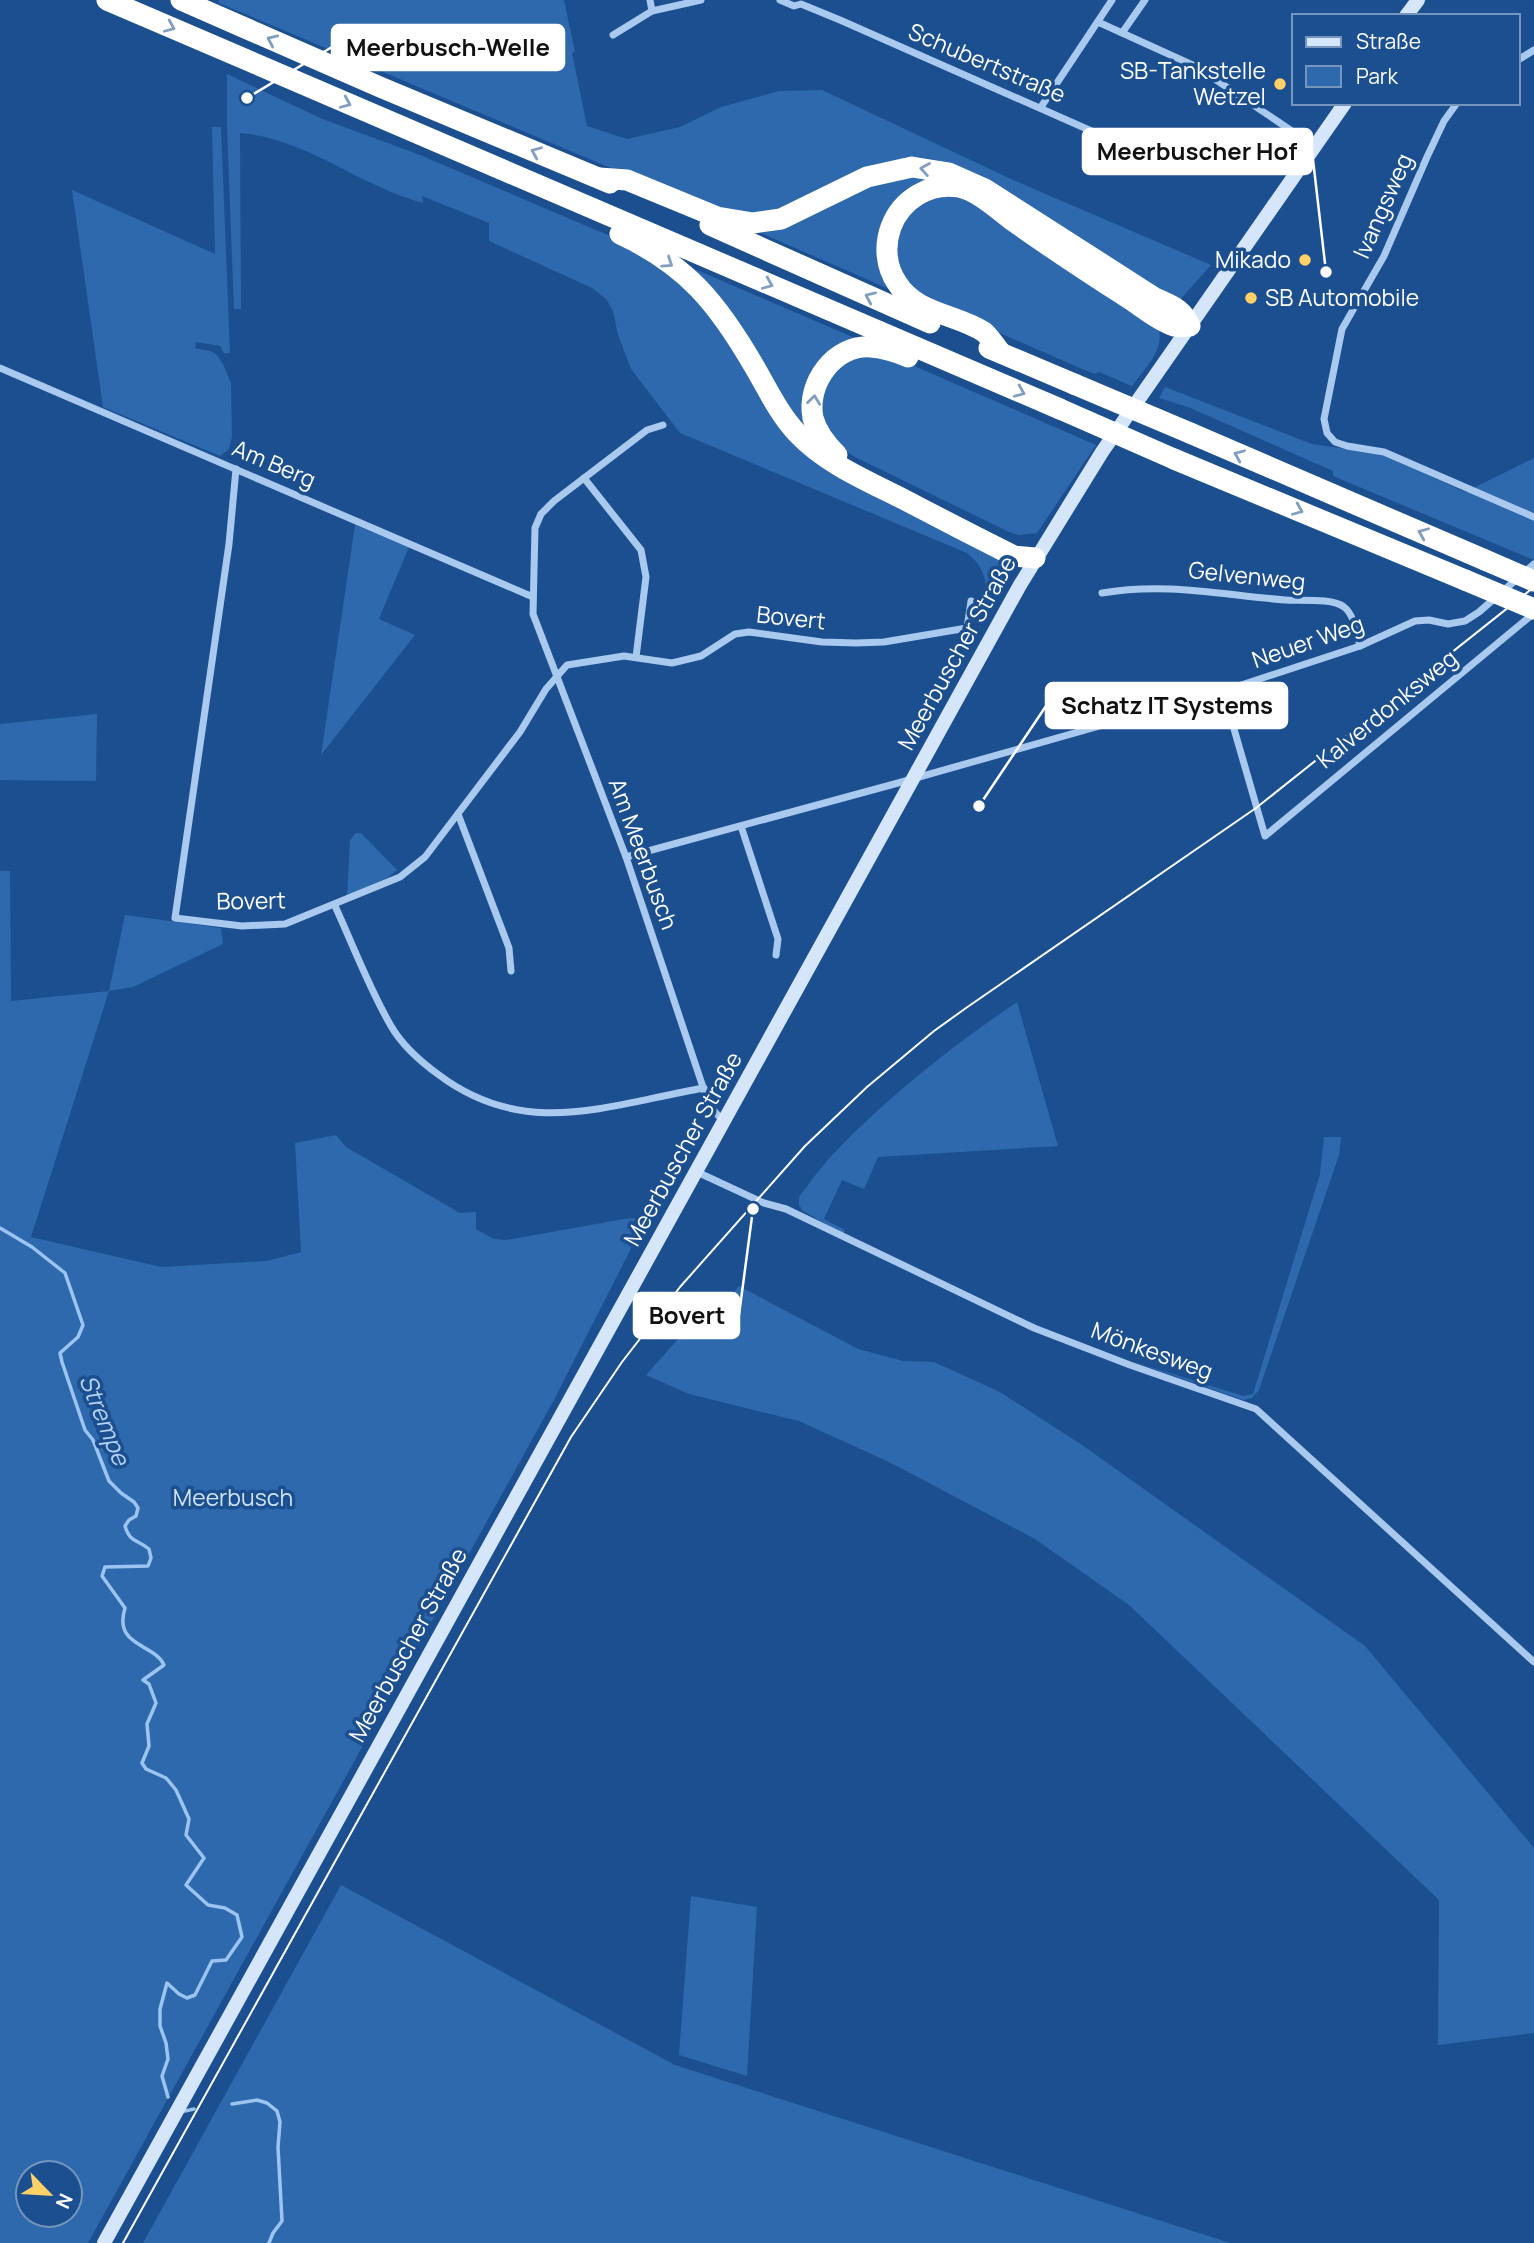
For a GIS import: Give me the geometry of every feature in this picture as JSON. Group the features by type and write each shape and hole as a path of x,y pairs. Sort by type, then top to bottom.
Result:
{"highway":[{"path":"107,0 1534,611"},
{"path":"181,0 1534,581"},
{"path":"599,178 627,180 717,217 753,223 781,219 867,177 912,167 949,173 985,189 1155,298 1185,314 1190,326 1175,327 1158,318 1060,255 982,198 960,187 926,190 911,199 897,213 890,230 887,248 889,266 897,285 910,298 929,309 985,333 1000,353"},
{"path":"548,189 583,217 651,251 681,272 712,301 734,331 782,414 811,447 853,474 1014,556 1035,558"},
{"path":"979,374 960,377 895,352 869,346 851,350 836,357 817,381 812,401 813,417 825,443 852,466 954,515 1021,543 1035,558"}],"main road":[{"name":"Meerbuscher Straße","path":"104,2243 1035,558 1102,452 1344,105"}],"street":[{"path":"650,0 652,11"},
{"path":"613,36 652,11 701,0"},
{"name":"Schubertstraße","path":"780,0 794,6 803,2 1139,152"},
{"path":"1041,107 1112,0"},
{"path":"1122,33 1145,0"},
{"path":"1098,22 1197,67 1314,146"},
{"name":"Ivangsweg","path":"1456,105 1444,121 1384,256 1342,329 1324,419 1327,433 1335,442 1384,452 1534,517"},
{"name":"Am Berg","path":"0,368 533,597"},
{"name":"Am Meerbusch","path":"663,425 647,430 547,507 537,521 534,536 533,614 626,857 712,1112 723,1121"},
{"name":"Bovert","path":"236,469 227,557 175,918 242,926 285,924 335,906 400,877 425,857 520,732 566,665 624,656 672,663 689,660 701,656 735,634 749,632 822,642 884,642 967,628 971,601"},
{"path":"584,478 641,550 646,577 636,657"},
{"name":"Neuer Weg","path":"626,857 1223,691 1360,646 1415,621 1429,620 1448,624 1465,621 1534,564"},
{"name":"Gelvenweg","path":"1102,593 1123,589 1185,588 1285,600 1337,603 1349,612 1360,646"},
{"name":"Kalverdonksweg","path":"1223,691 1265,836 1534,611"},
{"path":"458,814 509,948 511,971"},
{"path":"741,826 778,939 776,955"},
{"path":"335,906 392,1028 422,1063 457,1089 496,1106 540,1114 581,1112 704,1088"},
{"name":"Mönkesweg","path":"695,1171 764,1203 795,1214 1034,1328 1255,1409 1534,1662"}],"green space":[{"path":"219,0 564,0 587,126 627,139 680,127 721,107 779,91 822,90 1011,179 1211,265 1178,302 981,178 953,165 924,158 904,157 905,160 778,212 756,215 694,203 219,3"},
{"path":"227,74 320,118 420,155 637,250 679,280 705,305 773,413 1005,562 1007,566 990,603 985,602 986,587 981,569 967,553 680,433 631,369 618,335 613,311 606,299 592,288 489,241 489,223 422,196 423,203 400,195 287,144 240,133 241,309 234,309"},
{"path":"212,127 221,127 230,353 224,353 220,346 196,342 195,348 217,355 231,384 232,437 229,449 220,456 103,407 72,190 215,254"},
{"path":"935,173 893,212 898,293 745,226 855,187"},
{"path":"958,195 977,203 1158,327 1160,335 1156,351 1132,386 1099,372 1095,374 1082,369 961,316 915,291 897,266 897,233 905,217 932,196"},
{"path":"676,261 864,342 826,360 815,444"},
{"path":"867,354 905,362 1096,445 1037,533 1018,535 1007,531 855,457 836,440 823,418 821,395 826,383 842,364"},
{"path":"1165,387 1312,444 1381,454 1465,492 1534,458 1534,560 1333,476 1333,471 1188,407 1159,398"},
{"path":"355,525 409,547 379,619 415,635 321,755"},
{"path":"97,714 96,781 0,780 0,724"},
{"path":"356,833 361,833 397,870 387,878 347,897 350,840"},
{"name":"Meerbusch","path":"0,871 10,871 11,1001 109,991 31,1237 161,1267 266,1261 301,1252 295,1143 336,1135 346,1147 460,1213 476,1212 476,1229 494,1239 506,1240 624,1219 645,1221 554,1400 88,2243 0,2243"},
{"path":"125,915 221,928 223,944 133,987 109,991"},
{"path":"1017,1002 1058,1146 878,1157 864,1189 842,1180 824,1219 845,1230 843,1234 803,1211 799,1205 799,1197 827,1161 857,1130 923,1072"},
{"path":"1324,1137 1341,1137 1339,1155 1259,1390 1252,1398 1243,1400 1132,1361 1243,1396 1253,1394 1320,1174"},
{"path":"739,1286 858,1349 903,1361 934,1362 1000,1392 1082,1445 1365,1646 1534,1848 1534,2033 1438,2045 1439,1900 1129,1605 1035,1539 891,1463 799,1421 689,1394 646,1375 687,1329 696,1336"},
{"path":"341,1885 675,2065 1230,2243 143,2243"},
{"path":"691,1896 757,1907 747,2076 679,2055"}],"waterway":[{"name":"Strempe","path":"0,1228 32,1247 65,1273 83,1325 78,1337 60,1353 62,1362 85,1430 93,1440 109,1481 138,1508 136,1516 125,1526 127,1531 132,1538 149,1549 151,1558 148,1566 105,1567 102,1576 125,1608 123,1621 129,1637 152,1652 164,1665 143,1680 149,1684 156,1703 147,1724 149,1746 142,1763 146,1769 166,1778 176,1790 189,1819 186,1835 204,1858 186,1885 208,1905 225,1908 237,1915 242,1937 226,1960 212,1961 195,1995 187,1998 167,1983 160,2009 160,2026 168,2059 162,2076 168,2097"},
{"name":"Strempe","path":"232,2104 257,2100 267,2103 277,2111 280,2122 278,2147 282,2221 269,2243"},
{"name":"Strempe","path":"185,2111 194,2109"}],"tram line":[{"path":"123,2243 571,1437 622,1362 680,1287 805,1146 867,1087 934,1031 1256,808 1534,587"}],"place":[{"name":"SB-Tankstelle Wetzel","path":"1280,84"},
{"name":"Meerbusch-Welle","path":"247,98"},
{"name":"Mikado","path":"1305,260"},
{"name":"Meerbuscher Hof","path":"1326,272"},
{"name":"SB Automobile","path":"1251,298"},
{"name":"Schatz IT Systems","path":"979,806"},
{"name":"Bovert","path":"753,1209"}]}
